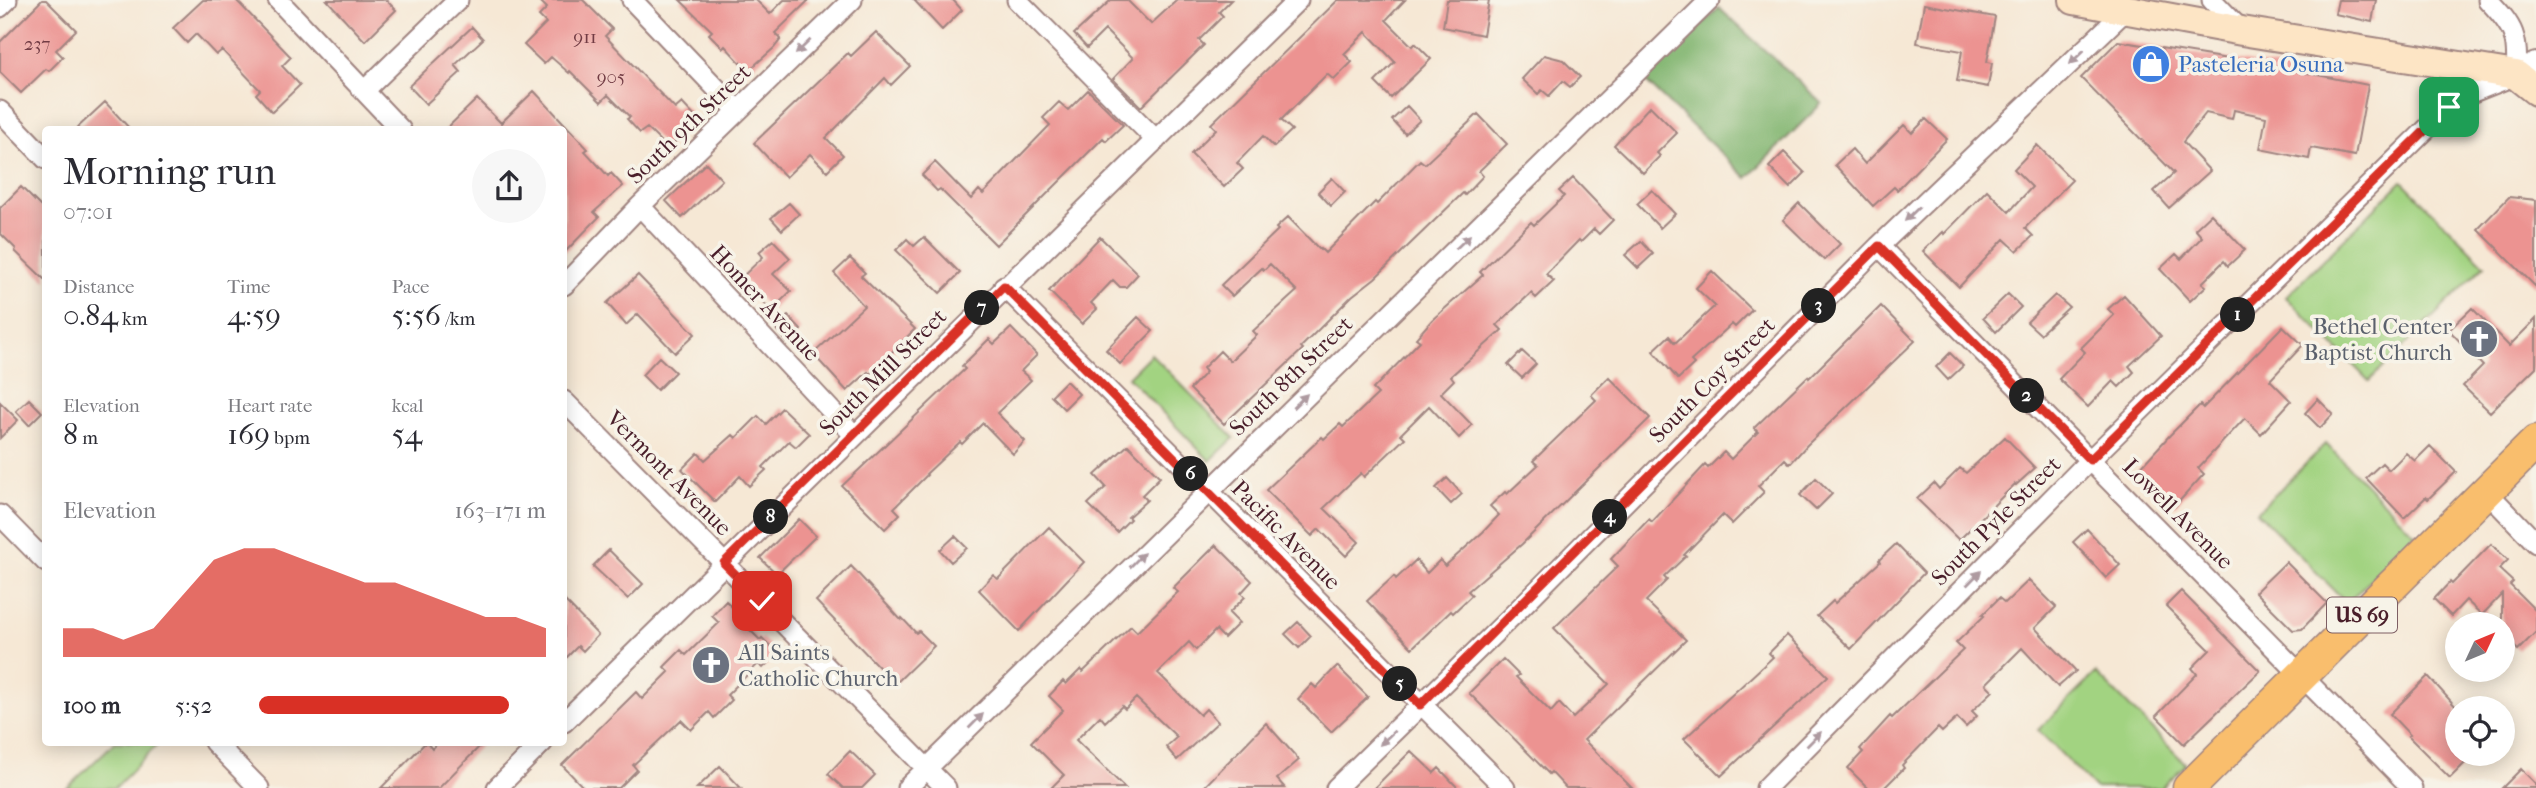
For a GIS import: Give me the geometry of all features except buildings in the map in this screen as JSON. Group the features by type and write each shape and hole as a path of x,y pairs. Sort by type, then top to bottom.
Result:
{"main road":[{"path":"2074,0 2242,31 2529,77"},
{"name":"US 69","path":"2189,788 2536,442"}],"street":[{"path":"0,8 8,0"},
{"path":"278,0 397,126"},
{"path":"365,90 458,0"},
{"path":"632,0 737,110"},
{"name":"South 9th Street","path":"567,282 737,110 852,0"},
{"path":"1017,0 1156,141"},
{"name":"South Mill Street","path":"567,719 1004,286 1298,0"},
{"name":"South 8th Street","path":"907,788 1710,0"},
{"path":"2212,0 2242,31"},
{"path":"2488,0 2515,33 2518,53 2529,77"},
{"name":"South Coy Street","path":"1336,788 1879,246 2126,10"},
{"name":"South Pyle Street","path":"1766,788 2090,460 2449,107 2463,96 2529,77"},
{"path":"0,111 42,155"},
{"name":"Homer Avenue","path":"640,206 854,435"},
{"name":"Lowell Avenue","path":"1879,246 2412,788"},
{"name":"Pacific Avenue","path":"1004,286 1505,788"},
{"name":"Vermont Avenue","path":"567,404 946,788"},
{"path":"2486,491 2536,543"},
{"path":"0,515 42,558"},
{"path":"218,746 259,788"},
{"path":"497,788 539,746"}],"green space":[{"path":"1719,8 1822,103 1747,178 1645,81"},
{"path":"2402,181 2485,265 2369,381 2286,297"},
{"path":"1151,354 1234,438 1210,461 1128,377"},
{"path":"2326,444 2415,534 2347,603 2257,512"},
{"path":"2096,673 2186,764 2161,788 2095,788 2038,730"},
{"path":"111,746 156,746 115,788 67,788"}],"place":[{"name":"Pasteleria Osuna","path":"2151,64"},
{"name":"Bethel Center Baptist Church","path":"2479,339"},
{"name":"All Saints Catholic Church","path":"711,665"}],"route":[{"path":"762,601 724,563 1004,286 1420,705 1513,615 1879,246 2090,460 2449,107"}]}
